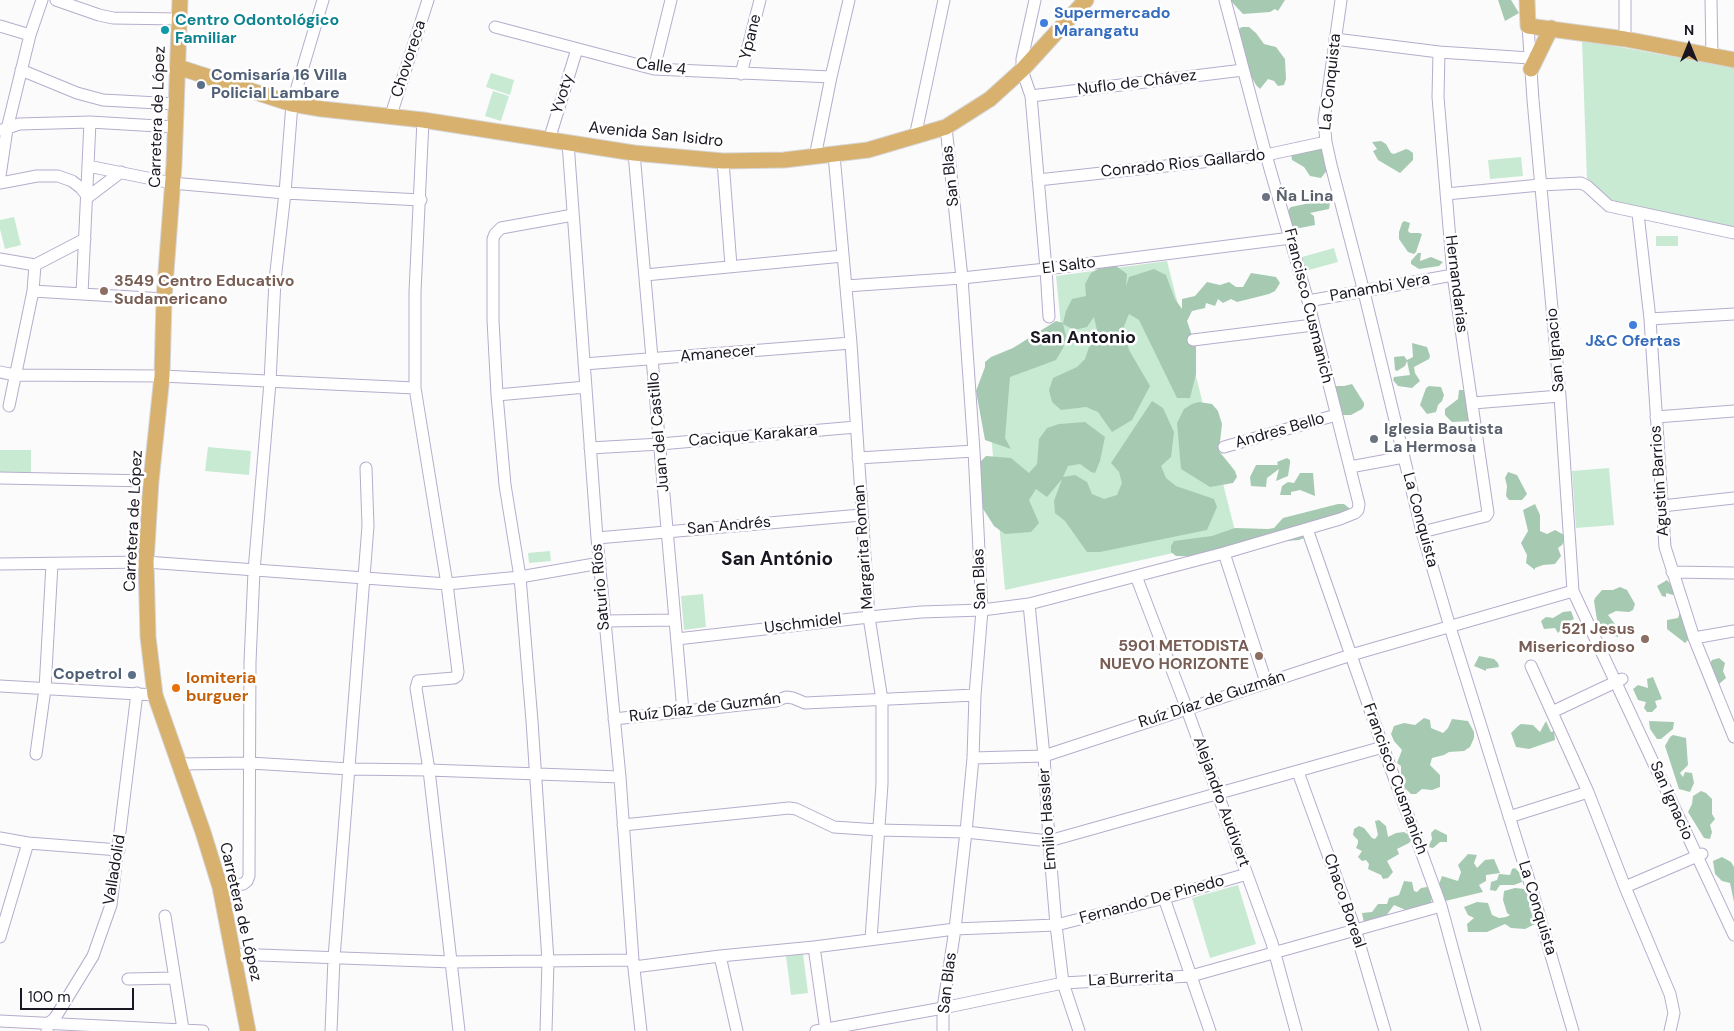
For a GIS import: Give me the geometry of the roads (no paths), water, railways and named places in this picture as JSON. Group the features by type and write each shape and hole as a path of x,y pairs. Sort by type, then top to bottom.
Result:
{"main road":[{"name":"Carretera de López","path":"180,0 172,182 164,298 162,376 151,480 146,562 148,637 156,695 220,887 248,1031"},
{"name":"Avenida San Isidro","path":"178,67 292,104 390,118 423,120 634,152 723,161 760,162 815,158 868,150 946,127 990,99 1022,70 1086,0"},
{"path":"1527,0 1528,26 1625,39 1734,60"},
{"path":"1530,63 1551,28"}],"street":[{"path":"0,176 4,130 30,35 42,0"},
{"path":"56,0 113,18 179,19"},
{"path":"220,887 243,884 249,876 250,662 254,571 270,382 275,280 285,193 292,104 323,0"},
{"name":"Chovoreca","path":"390,118 428,0"},
{"path":"654,69 671,0"},
{"name":"Ypane","path":"741,74 760,0"},
{"path":"815,158 831,77 850,0"},
{"path":"915,137 944,0"},
{"path":"1035,0 1022,59 1022,70 1031,96 1049,318"},
{"name":"Francisco Cusmanich","path":"1225,0 1266,155 1308,301 1356,496"},
{"name":"La Conquista","path":"1341,0 1324,120 1326,142 1422,532 1529,880 1573,1031"},
{"path":"1624,0 1625,39"},
{"path":"1711,0 1712,56"},
{"path":"0,26 30,35"},
{"name":"San Ignacio","path":"1528,26 1540,185 1560,396 1573,591 1610,668 1620,680 1700,855 1734,935"},
{"name":"Calle 4","path":"495,27 654,69 831,77"},
{"path":"1335,39 1530,63"},
{"name":"Yvoty","path":"549,140 577,49"},
{"name":"Hernandarias","path":"1422,532 1488,515 1453,275 1438,97 1439,52"},
{"path":"21,70 77,93 103,100 176,104"},
{"name":"Nuflo de Chávez","path":"1031,96 1243,70"},
{"path":"423,120 421,200 415,292 415,388 447,584 458,674 454,678 423,680 418,681 416,684 429,770 459,1031"},
{"path":"4,130 19,124 90,122 174,127"},
{"path":"82,294 90,122"},
{"name":"San Blas","path":"943,1031 943,1008 955,929 973,758 975,695 982,610 974,450 962,278 946,127"},
{"name":"Conrado Rios Gallardo","path":"1038,180 1266,155 1326,142"},
{"name":"Saturio Ríos","path":"568,143 597,538 620,777 641,1031"},
{"name":"Juan del Castillo","path":"634,152 683,711"},
{"name":"Margarita Roman","path":"834,155 851,343 869,617 882,700 882,784 871,939"},
{"path":"723,161 731,266"},
{"path":"88,166 172,182 285,193 421,200"},
{"path":"88,197 121,172"},
{"path":"0,183 37,176 58,176 72,181 88,197"},
{"path":"1446,194 1540,185 1585,184 1609,206 1638,214 1734,233"},
{"name":"Agustin Barrios","path":"1638,214 1650,319 1666,547 1672,572 1694,638 1734,737"},
{"path":"546,1031 548,961 520,576 505,484 497,395 493,320 492,239 502,228 573,215"},
{"name":"El Salto","path":"846,286 962,278 1046,269 1291,238"},
{"path":"0,258 35,265 85,239"},
{"path":"645,275 843,256"},
{"path":"9,406 33,291 35,265"},
{"name":"Panambi Vera","path":"1308,301 1453,275"},
{"path":"33,291 164,298"},
{"path":"1650,319 1734,314"},
{"path":"1194,340 1313,325"},
{"name":"Amanecer","path":"584,364 851,343"},
{"path":"0,372 15,375 162,376 415,388"},
{"path":"497,395 586,387"},
{"path":"1472,403 1560,396"},
{"path":"1656,417 1734,411"},
{"name":"Andres Bello","path":"1224,447 1336,415"},
{"name":"Cacique Karakara","path":"590,448 660,444 856,427"},
{"path":"858,458 974,450"},
{"path":"1350,467 1404,457"},
{"path":"331,1031 334,958 368,526 366,468"},
{"path":"0,478 151,480"},
{"name":"Uschmidel","path":"677,639 869,617 921,612 982,610 1029,604 1224,553 1307,529 1355,513 1358,510 1359,504 1356,496"},
{"path":"1662,506 1734,498"},
{"name":"San Andrés","path":"597,538 861,515"},
{"name":"Francisco Cusmanich","path":"1307,529 1441,906 1475,1031"},
{"path":"1224,553 1266,682"},
{"path":"0,564 146,562 447,584 520,576 600,563"},
{"path":"36,754 45,689 52,564"},
{"path":"1672,572 1734,573"},
{"name":"Alejandro Audivert","path":"1136,576 1247,874 1274,953 1296,1031"},
{"name":"Ruíz Díaz de Guzmán","path":"973,758 1044,756 1351,655 1573,591"},
{"name":"Emilio Hassler","path":"1029,604 1044,756 1056,925 1063,983 1079,1031"},
{"path":"605,621 675,620"},
{"path":"1694,638 1734,630"},
{"path":"1531,666 1588,792 1673,1002 1674,1013 1670,1031"},
{"path":"1552,712 1620,680"},
{"path":"0,686 156,695"},
{"name":"Valladolid","path":"48,1027 93,956 111,905 137,693"},
{"name":"Ruíz Díaz de Guzmán","path":"614,719 776,701 786,697 805,703 975,695"},
{"path":"623,825 789,808 796,809 834,827 966,832 1049,841 1383,747"},
{"path":"180,764 250,762 349,769 620,777"},
{"name":"Chaco Boreal","path":"1298,772 1355,929 1385,1031"},
{"path":"1509,817 1588,792"},
{"path":"0,838 28,843 119,850"},
{"path":"0,937 28,843"},
{"path":"1625,887 1700,855"},
{"name":"San Ignacio","path":"1700,855 1734,918"},
{"name":"Fernando De Pinedo","path":"232,954 452,962 548,961 634,964 814,947 955,929 1056,925 1164,898 1247,874"},
{"path":"1164,898 1210,1031"},
{"name":"La Burrerita","path":"823,1030 1063,983 1191,976 1441,906"},
{"path":"165,916 183,1029"},
{"path":"814,947 823,1030"},
{"path":"720,956 738,1031"},
{"path":"128,979 175,978"},
{"path":"0,1021 48,1027 203,1031"}],"place":[{"name":"Supermercado Marangatu","path":"1044,23"},
{"name":"Centro Odontológico Familiar","path":"165,30"},
{"name":"Comisaría 16 Villa Policial Lambare","path":"201,85"},
{"name":"Ña Lina","path":"1266,197"},
{"name":"3549 Centro Educativo Sudamericano","path":"104,291"},
{"name":"J&C Ofertas","path":"1633,325"},
{"name":"Iglesia Bautista La Hermosa","path":"1374,439"},
{"name":"521 Jesus Misericordioso","path":"1645,639"},
{"name":"5901 METODISTA NUEVO HORIZONTE","path":"1259,656"},
{"name":"Copetrol","path":"132,675"},
{"name":"lomiteria burguer","path":"176,688"}],"district":[{"name":"San Antonio","path":"1083,338"},
{"name":"San António","path":"777,560"}]}
